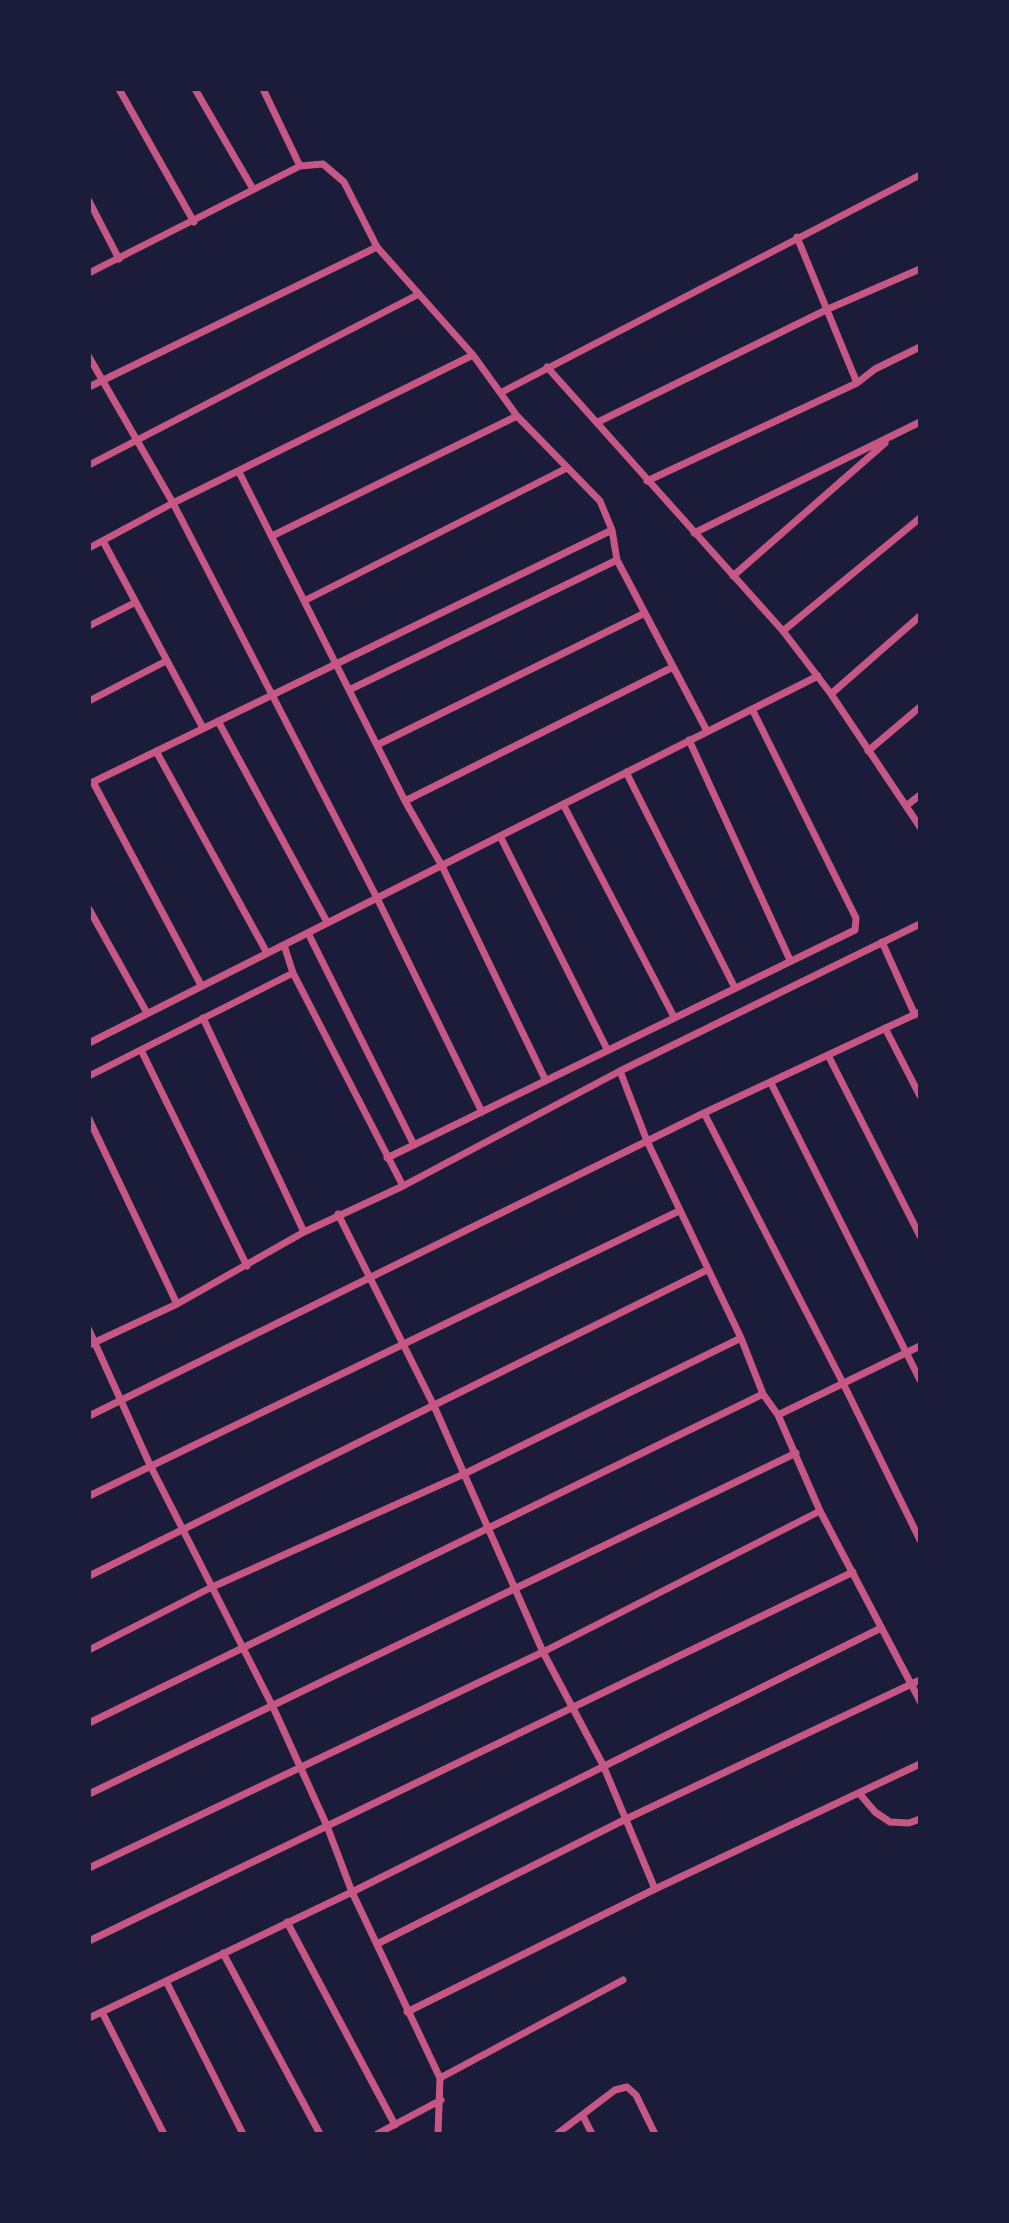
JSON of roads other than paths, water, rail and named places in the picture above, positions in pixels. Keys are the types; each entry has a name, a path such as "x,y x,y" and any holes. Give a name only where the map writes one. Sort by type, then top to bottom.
{"street":[{"path":"119,89 194,222"},
{"path":"195,89 253,189"},
{"path":"263,89 300,166"},
{"path":"89,273 300,166 323,164 335,172 344,182 377,247 473,355 517,416 600,501 612,530 617,560 707,731"},
{"path":"502,392 920,175"},
{"path":"89,201 119,260"},
{"path":"797,237 857,383"},
{"path":"89,387 377,247"},
{"path":"598,422 828,309 920,269"},
{"path":"89,465 419,293"},
{"path":"647,481 857,383 875,369 920,347"},
{"path":"89,548 173,503 473,355"},
{"path":"89,357 173,503 270,696 377,898 482,1112"},
{"path":"547,367 783,631 831,694 920,827"},
{"path":"272,536 517,416"},
{"path":"694,533 920,422"},
{"path":"733,576 894,434"},
{"path":"304,601 567,468"},
{"path":"239,472 405,801 442,866 545,1079"},
{"path":"783,631 920,518"},
{"path":"201,985 91,783 612,530"},
{"path":"103,541 203,728"},
{"path":"349,690 617,560"},
{"path":"89,626 134,603"},
{"path":"377,746 645,613"},
{"path":"831,694 920,615"},
{"path":"89,701 166,661"},
{"path":"405,801 673,667"},
{"path":"89,1043 818,676"},
{"path":"868,751 920,707"},
{"path":"387,1158 848,934 858,925 752,709"},
{"path":"218,720 327,922"},
{"path":"689,740 790,960"},
{"path":"156,751 267,953"},
{"path":"626,772 735,988"},
{"path":"906,806 920,795"},
{"path":"563,804 674,1017"},
{"path":"500,836 607,1049"},
{"path":"89,909 147,1013"},
{"path":"92,1344 177,1304 338,1214 403,1186 620,1071 920,924"},
{"path":"308,933 414,1145"},
{"path":"89,1416 704,1113 829,1057 917,1013 882,942"},
{"path":"284,945 293,973 403,1186"},
{"path":"89,1076 293,973"},
{"path":"203,1018 304,1232"},
{"path":"885,1028 920,1096"},
{"path":"141,1049 247,1266"},
{"path":"829,1057 920,1236"},
{"path":"620,1071 647,1141 741,1338 764,1394 778,1415 820,1511 920,1701"},
{"path":"771,1083 920,1380"},
{"path":"704,1113 843,1383 920,1541"},
{"path":"89,1119 177,1304"},
{"path":"89,1496 679,1211"},
{"path":"338,1214 400,1344 434,1406 543,1652 571,1710 603,1765 655,1889"},
{"path":"89,1576 707,1270"},
{"path":"89,1330 92,1344 150,1465 272,1707 327,1826 352,1892 440,2078 438,2134"},
{"path":"89,1650 210,1588 464,1474 741,1338"},
{"path":"778,1415 920,1346"},
{"path":"89,1723 764,1394"},
{"path":"89,1794 272,1707 515,1586 796,1453"},
{"path":"89,1868 543,1652 820,1511"},
{"path":"89,1941 852,1572"},
{"path":"89,2018 352,1892 881,1628"},
{"path":"377,1944 626,1819 920,1680"},
{"path":"407,2012 655,1889 920,1764"},
{"path":"859,1793 890,1822 909,1823 920,1819"},
{"path":"287,1922 395,2125"},
{"path":"223,1953 320,2134"},
{"path":"440,2078 623,1980"},
{"path":"166,1981 243,2134"},
{"path":"102,2012 164,2134"},
{"path":"557,2134 615,2090 627,2087 636,2095 654,2134"},
{"path":"377,2134 441,2101"},
{"path":"583,2116 592,2134"}]}
